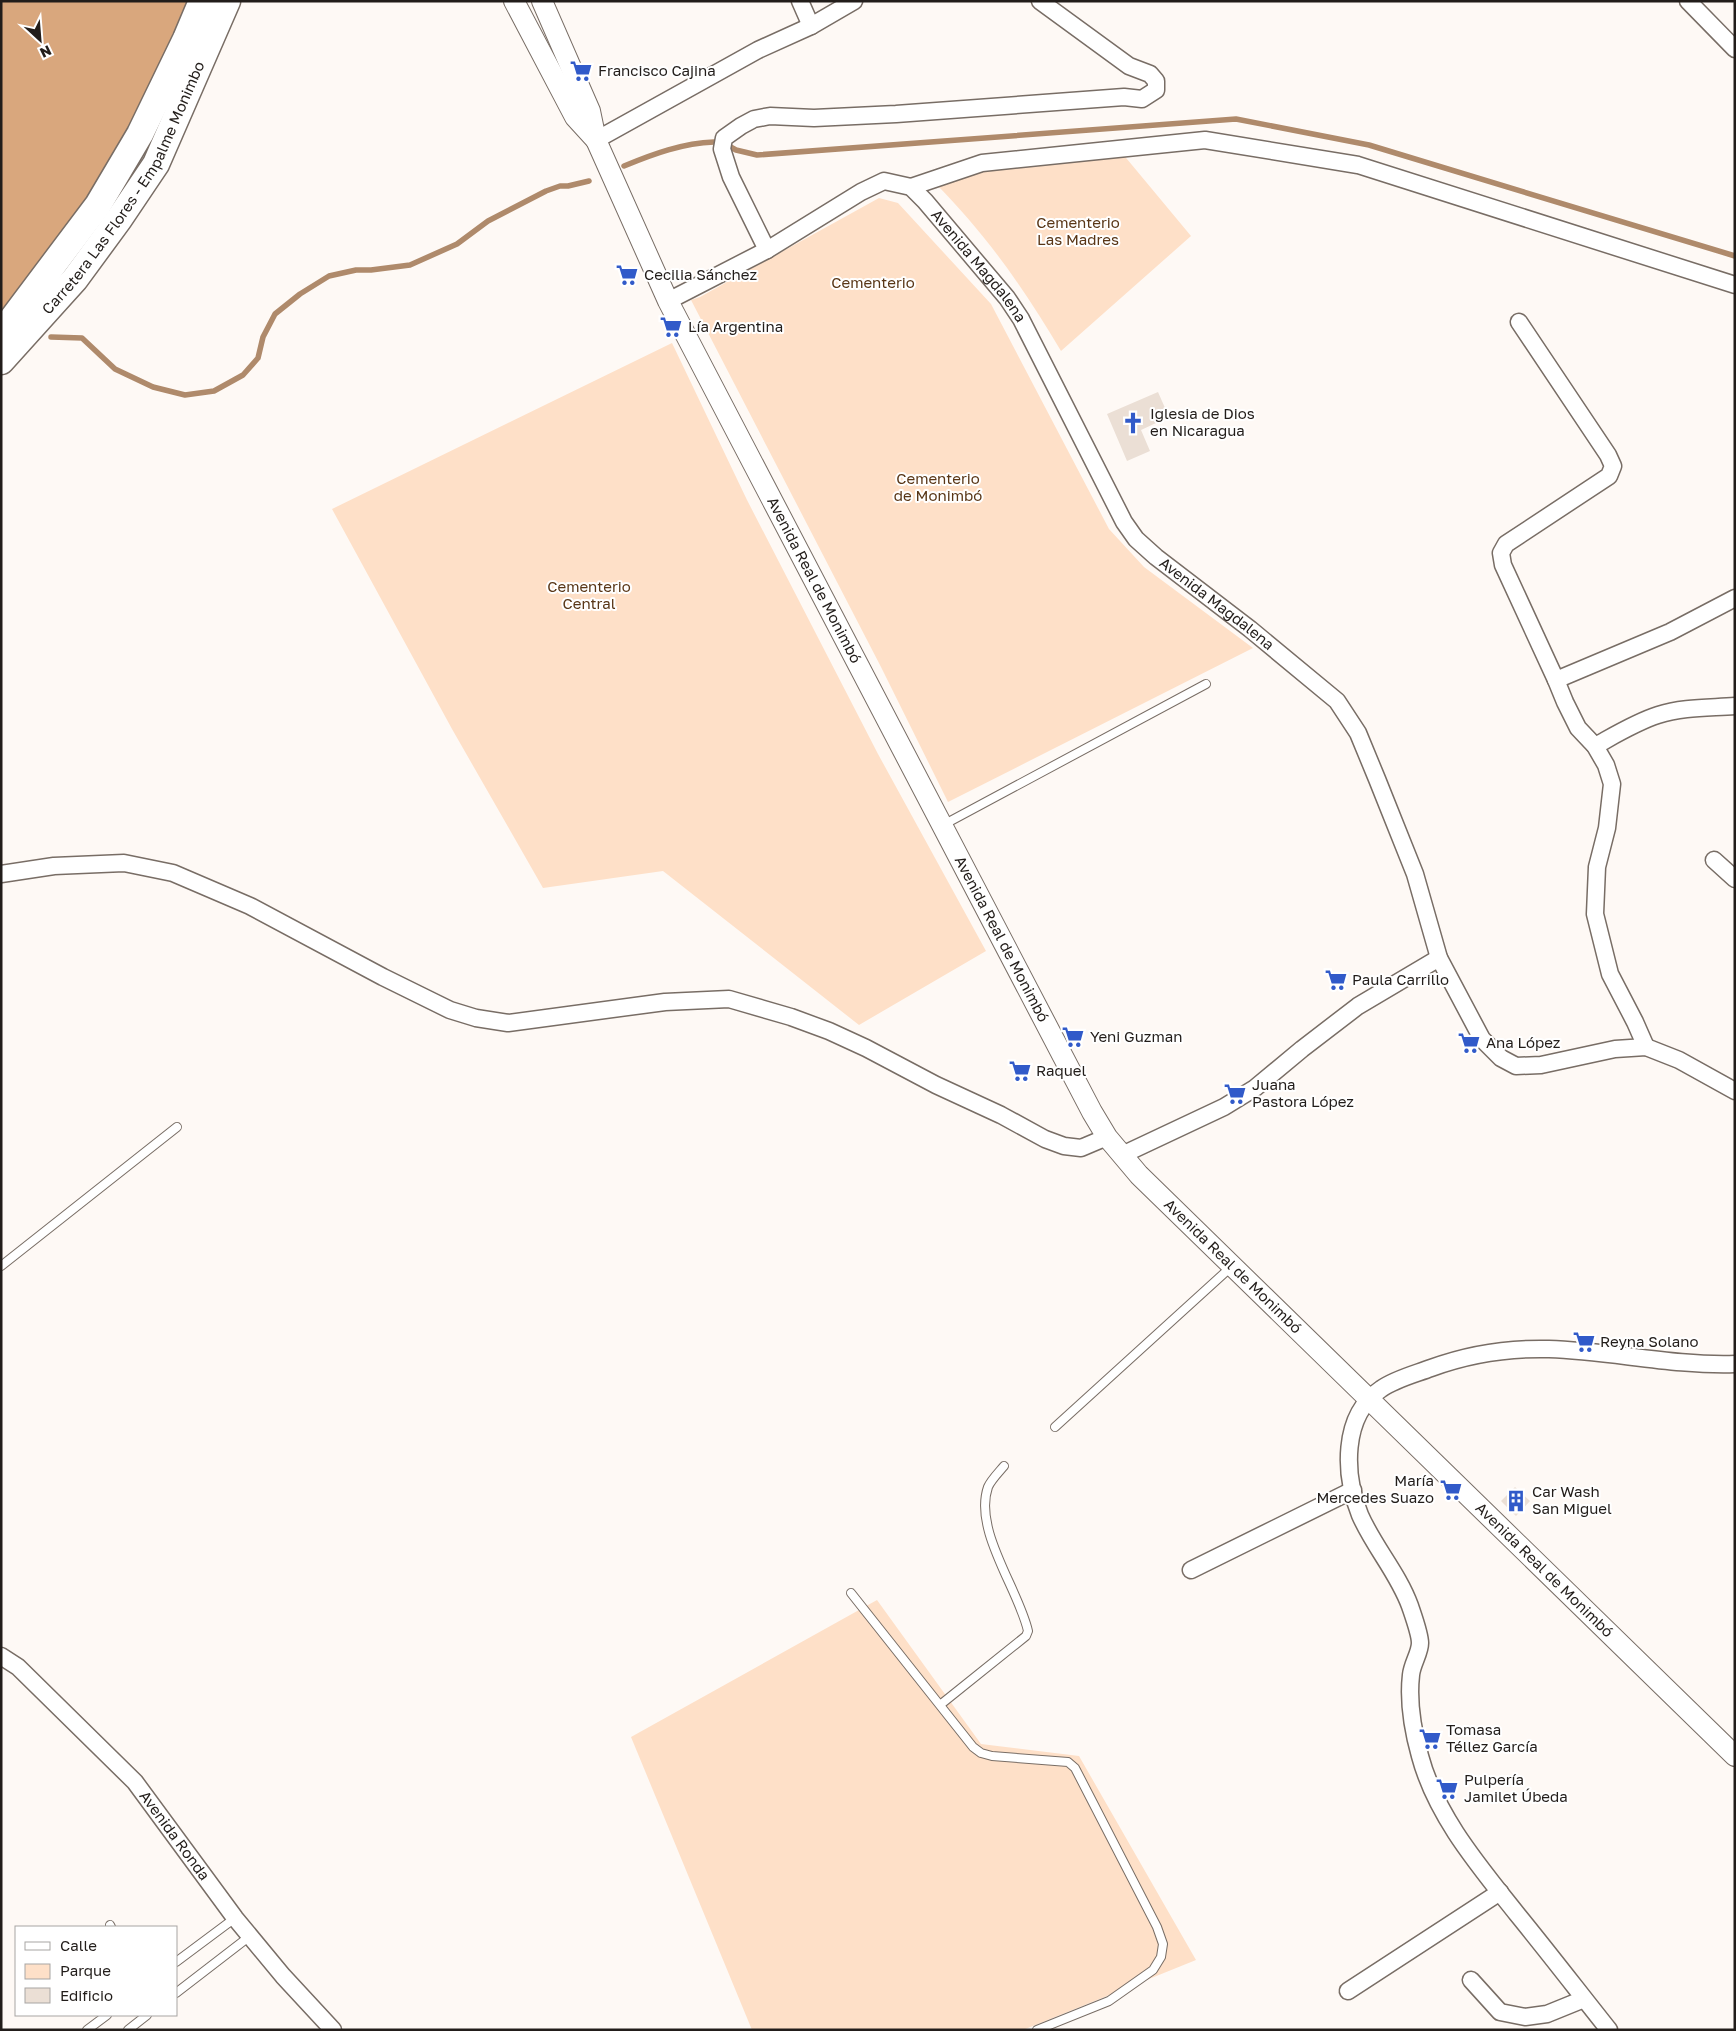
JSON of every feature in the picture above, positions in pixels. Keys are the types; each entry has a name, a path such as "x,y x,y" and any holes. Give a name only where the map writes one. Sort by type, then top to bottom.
{"highway":[{"name":"Carretera Las Flores - Empalme Monimbo","path":"1,334 98,205 140,134 202,1"},
{"name":"Carretera Las Flores - Empalme Monimbo","path":"1,361 24,338 75,279 156,164 227,1"}],"street":[{"name":"Avenida Real de Monimbó","path":"514,1 575,117 596,140"},
{"name":"Avenida Real de Monimbó","path":"542,1 590,111 596,140 668,301 1087,1104 1108,1137 1139,1175 1735,1756"},
{"path":"800,1 811,26"},
{"path":"596,140 758,50 811,26 854,1"},
{"path":"766,250 737,191 722,150 724,138 754,119 770,116 814,118 896,114 1124,97 1142,99 1156,90 1156,81 1150,74 1129,66 1040,1"},
{"path":"1688,1 1735,49"},
{"path":"668,301 766,250 861,192 884,181 911,187 982,163 1205,140 1358,165 1735,285"},
{"name":"Avenida Magdalena","path":"911,187 1007,298 1022,319 1124,522 1136,539 1156,557 1258,635 1337,701 1358,733 1415,874 1439,958 1482,1039 1501,1058 1516,1066 1541,1065 1615,1048 1646,1048 1679,1060 1735,1092"},
{"path":"1518,322 1614,466 1609,476 1506,544 1501,553 1503,565 1565,702 1578,728 1595,746 1606,765 1612,784 1607,828 1597,867 1595,914 1610,974 1646,1048"},
{"path":"1556,680 1670,632 1735,598"},
{"path":"1595,746 1631,726 1658,715 1690,708 1735,706"},
{"path":"1714,860 1735,879"},
{"path":"1,874 54,866 124,863 173,873 250,906 383,977 450,1010 476,1018 508,1023 665,1002 729,999 791,1016 829,1031 866,1048 936,1086 1001,1115 1058,1144 1081,1148 1108,1137"},
{"path":"1122,1155 1224,1106 1255,1088 1302,1048 1358,1006 1439,958"},
{"path":"1609,2030 1473,1858 1450,1822 1425,1775 1414,1730 1411,1704 1411,1674 1420,1643 1411,1608 1400,1584 1361,1516 1352,1490 1349,1469 1351,1439 1357,1417 1369,1398 1384,1387 1460,1357 1499,1350 1550,1349 1703,1365 1735,1364"},
{"path":"1191,1570 1352,1490"},
{"name":"Avenida Ronda","path":"1,1656 18,1667 135,1782 234,1918 332,2030"},
{"path":"1348,1991 1500,1892"},
{"path":"1471,1980 1500,2012 1525,2017 1547,2014 1584,1999"}],"lane":[{"path":"941,826 1206,684"},
{"path":"1,1266 177,1126"},
{"path":"1056,1427 1233,1266"},
{"path":"940,1705 1026,1636 1028,1631 998,1558 987,1524 985,1498 988,1486 1004,1466"},
{"path":"851,1594 973,1747 981,1754 1068,1762 1075,1768 1157,1927 1163,1944 1161,1957 1153,1970 1109,2001 1037,2030"},
{"path":"178,1960 234,1918"},
{"path":"178,1991 250,1936"},
{"path":"128,2030 146,2016"},
{"path":"87,2030 96,2018"}],"green space":[{"name":"Cementerio Las Madres","path":"1117,147 1191,236 1061,351 1004,263 954,202 935,183 953,171"},
{"path":"879,198 898,203 991,304 1109,529 1144,567 1253,648 948,802 881,667 691,300 700,297"},
{"name":"Cementerio Central","path":"672,343 747,500 878,754 986,951 859,1025 663,871 543,888 452,729 332,509"},
{"path":"877,1600 981,1744 1079,1756 1196,1960 1023,2030 752,2030 631,1737"}],"shaded area":[{"path":"1,1 202,1 155,104 1,334"}],"building":[{"name":"Iglesia de Dios en Nicaragua","path":"1158,392 1169,417 1141,430 1150,451 1127,461 1107,414"},
{"name":"Car Wash San Miguel","path":"1515,1487 1530,1501 1516,1516 1501,1501"}],"waterway":[{"path":"727,145 736,150 757,155 1236,119 1369,145 1735,256"},
{"path":"624,166 668,150 691,144 714,142"},
{"path":"51,337 82,338 115,369 153,387 185,395 214,391 243,375 258,358 263,337 275,314 300,294 329,276 356,270 410,265 457,244 488,221 546,191 560,186 589,181"}],"place":[{"name":"Francisco Cajina","path":"581,71"},
{"name":"Cecilia Sánchez","path":"627,275"},
{"name":"Lía Argentina","path":"671,327"},
{"name":"Iglesia de Dios en Nicaragua","path":"1133,423"},
{"name":"Paula Carrillo","path":"1336,980"},
{"name":"Yeni Guzman","path":"1073,1037"},
{"name":"Ana López","path":"1469,1043"},
{"name":"Raquel","path":"1020,1071"},
{"name":"Juana Pastora López","path":"1235,1094"},
{"name":"Reyna Solano","path":"1584,1342"},
{"name":"María Mercedes Suazo","path":"1451,1490"},
{"name":"Car Wash San Miguel","path":"1516,1501"},
{"name":"Tomasa Téllez García","path":"1430,1739"},
{"name":"Pulpería Jamilet Úbeda","path":"1447,1789"}],"park label":[{"name":"Cementerio","path":"873,283"},
{"name":"Cementerio de Monimbó","path":"938,488"}]}
